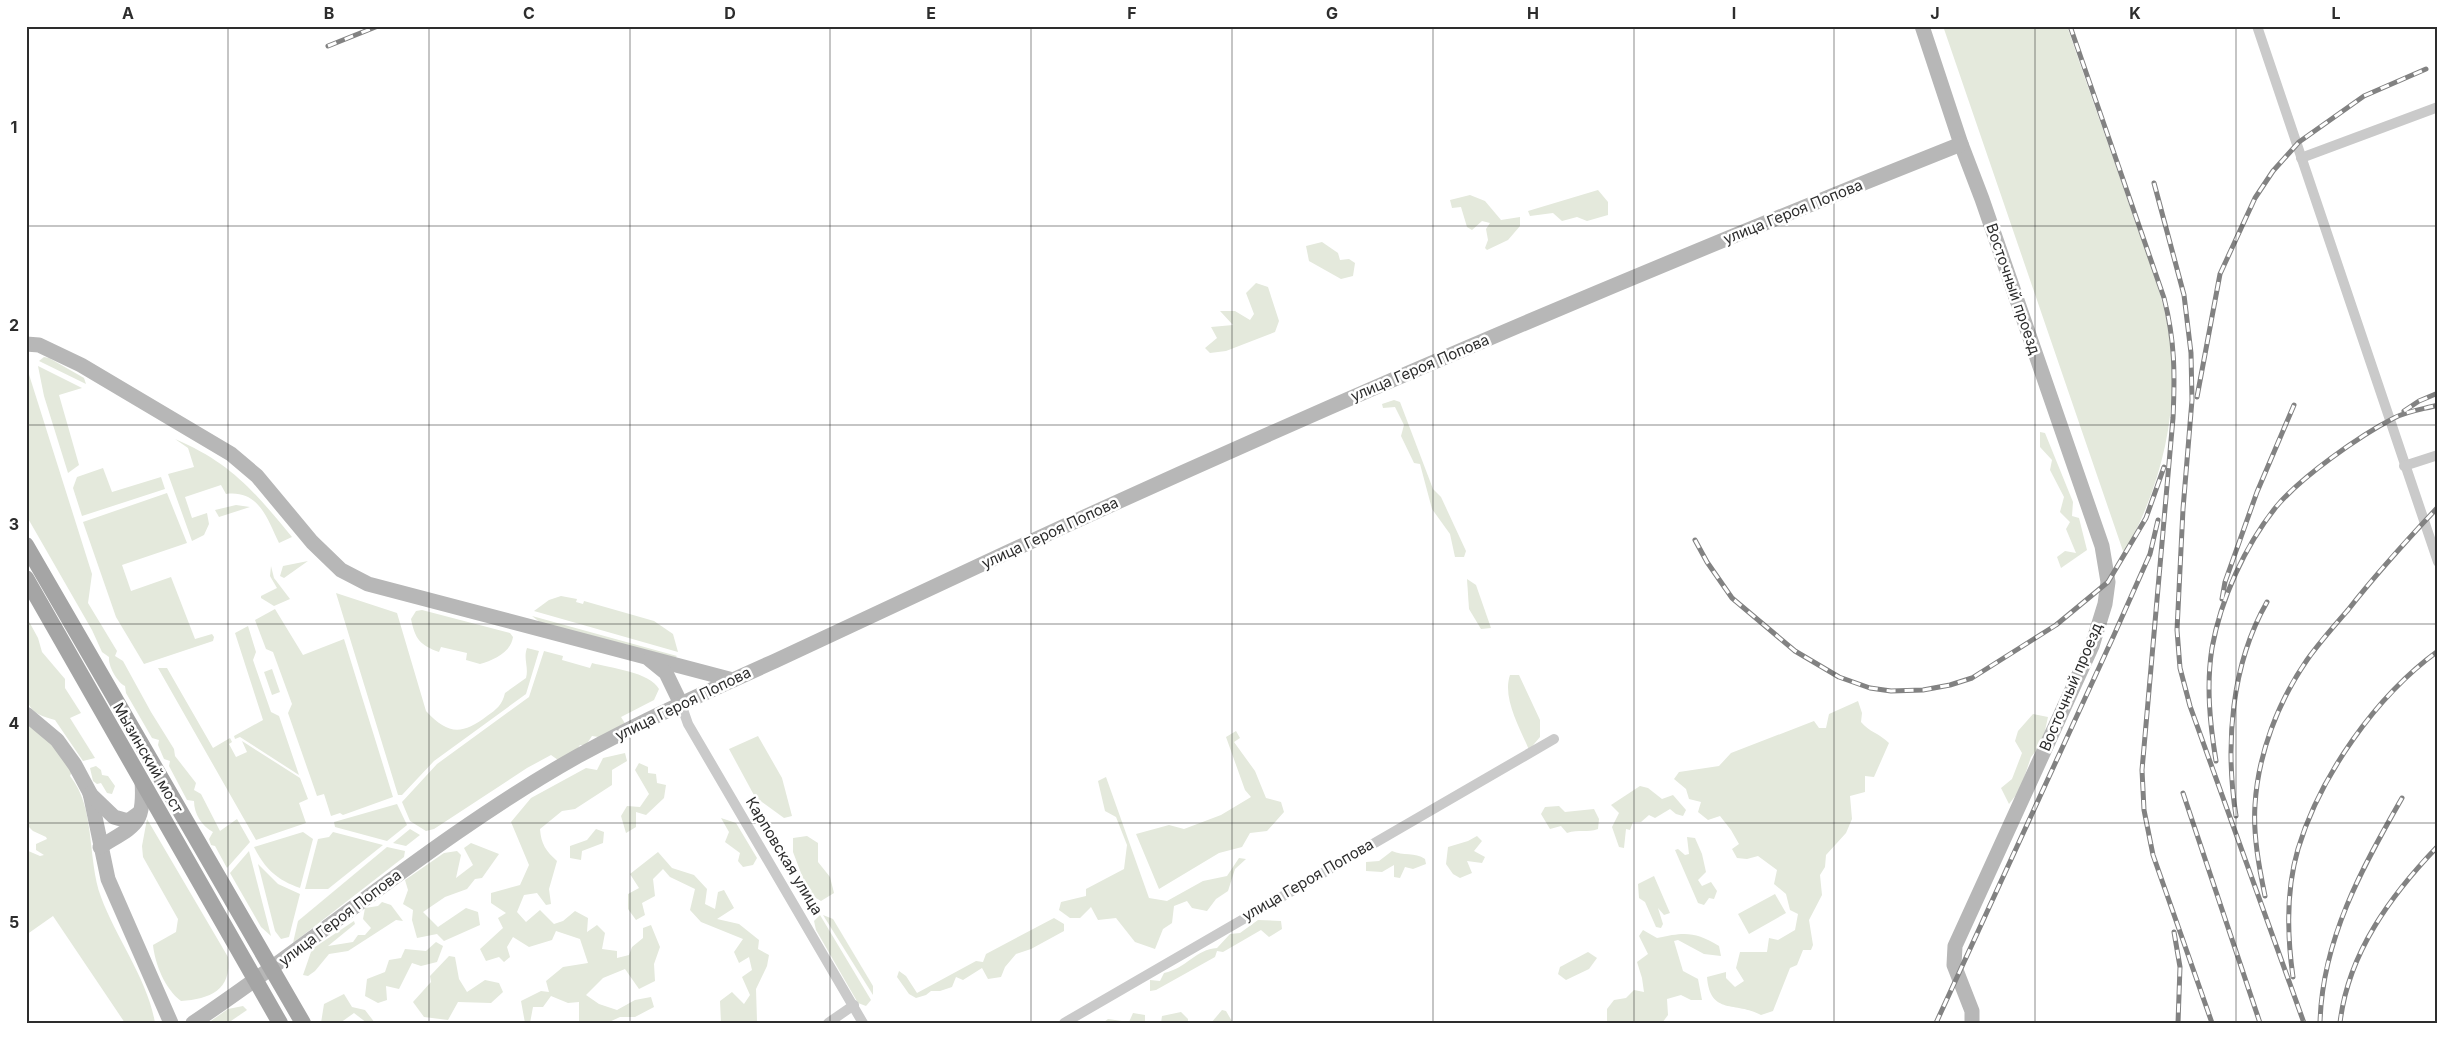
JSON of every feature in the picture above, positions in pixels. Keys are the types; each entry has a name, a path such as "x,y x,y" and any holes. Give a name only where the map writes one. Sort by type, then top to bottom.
{"main road":[{"name":"Мызинский мост","path":"26,545 303,1023"},
{"name":"Мызинский мост","path":"26,578 280,1023"}],"street":[{"name":"Восточный проезд","path":"1922,26 1960,144 1982,199 2102,546 2108,582 2105,604 2092,646 1955,946 1954,965 1972,1011 1972,1023"},
{"path":"2257,26 2438,562"},
{"path":"2300,158 2438,107"},
{"name":"улица Героя Попова","path":"194,1023 272,969 429,852 493,809 577,757 681,704 1074,522 1396,377 1960,144"},
{"path":"26,344 39,345 74,362 231,454 257,476 312,542 341,570 368,584 733,680"},
{"path":"2404,466 2438,455"},
{"path":"649,659 666,673 681,704"},
{"name":"Карповская улица","path":"681,704 688,724 863,1023"},
{"path":"26,714 57,740 75,765 90,794 108,879 171,1023"},
{"name":"улица Героя Попова","path":"1064,1023 1554,739"},
{"path":"100,847 136,824 144,802 142,781"},
{"path":"90,794 114,817 128,821 140,812"},
{"path":"828,1023 854,1005"}],"shaded area":[{"path":"1943,26 2067,26 2147,255 2164,309 2170,340 2171,403 2168,433 2152,493 2126,550 2123,551"},
{"path":"1598,190 1608,202 1608,215 1587,221 1577,217 1562,221 1553,213 1530,216 1528,211"},
{"path":"1470,195 1485,201 1501,220 1520,217 1520,226 1508,240 1487,250 1485,248 1488,240 1486,229 1490,223 1482,221 1472,230 1467,227 1461,207 1452,208 1450,200"},
{"path":"1322,242 1338,253 1340,260 1349,259 1355,263 1353,276 1341,279 1309,261 1306,246"},
{"path":"1256,283 1268,287 1279,321 1275,332 1226,351 1210,353 1205,348 1217,338 1211,327 1233,325 1220,311 1235,311 1250,320 1254,314 1246,293"},
{"path":"44,357 84,378 86,384 39,361"},
{"path":"26,365 92,574 88,603 117,651 115,656 123,661 174,749 175,756 196,783 194,790 201,794 220,831 237,819 250,842 227,868 215,846 211,845 209,839 213,832 199,819 194,801 187,800 169,766 170,761 164,759 158,745 159,740 152,738 126,693 125,686 114,673 109,657 102,652 92,630 26,515"},
{"path":"38,366 82,388 59,395 79,465 68,473 44,396"},
{"path":"1394,400 1400,402 1433,489 1441,497 1466,551 1464,557 1455,557 1450,534 1432,509 1420,464 1414,463 1401,436 1404,425 1395,407 1383,408 1382,404"},
{"path":"2040,432 2045,433 2073,502 2072,516 2079,518 2087,550 2061,568 2057,557 2065,551 2076,553 2066,529 2070,522 2060,512 2064,497 2050,470 2052,460 2040,447"},
{"path":"175,439 195,448 227,468 253,492 292,537 279,543 266,515 254,501 247,496 226,494 221,485 185,497 192,518 207,513 209,524 204,535 192,541 168,474 194,467 188,448"},
{"path":"103,468 112,492 161,477 165,489 82,516 73,488 77,477"},
{"path":"167,493 187,543 122,565 131,591 171,577 195,639 212,634 214,637 213,641 144,664 116,617 83,522"},
{"path":"236,505 250,507 219,517 215,510"},
{"path":"308,561 284,578 280,576 283,566"},
{"path":"271,566 274,578 290,599 274,606 261,598 261,596 277,588 270,576"},
{"path":"1467,579 1476,585 1491,628 1481,629 1469,609"},
{"path":"336,593 397,613 426,711 441,725 455,730 470,727 496,709 501,704 505,693 526,678 527,648 539,651 526,694 434,761 402,795 398,795"},
{"path":"561,596 577,599 576,602 583,604 584,601 654,621 673,634 678,652 534,611 549,600"},
{"path":"275,609 303,655 344,639 393,797 343,815 340,813 331,816 324,794 317,796 288,713 292,704 273,652 266,649 255,620"},
{"path":"422,610 510,633 513,637 512,642 501,655 480,664 466,660 467,653 441,647 439,652 423,644 414,632 411,619 416,611"},
{"path":"26,616 38,638 42,652 65,679 65,688 81,713 70,718 95,758 83,761 55,720 37,714 30,707 26,696 26,689 29,686 26,683"},
{"path":"532,616 677,656 674,659 541,623"},
{"path":"248,626 256,652 253,660 271,712 279,716 299,775 240,737 235,739 234,736 263,720 235,633"},
{"path":"544,651 563,656 562,660 590,668 592,663 639,675 647,678 659,689 654,700 621,717 626,725 606,738 592,736 586,745 580,745 573,755 558,760 551,755 527,768 434,829 426,831 410,821 402,802 437,764 529,697"},
{"path":"158,668 167,668 213,748 230,738 232,742 229,744 236,757 247,752 242,741 300,778 308,799 299,803 306,823 256,840"},
{"path":"272,669 280,692 272,695 264,672"},
{"path":"1510,675 1519,675 1540,720 1540,737 1529,750 1510,703 1508,684"},
{"path":"1858,701 1862,713 1861,722 1889,743 1874,777 1865,776 1865,792 1850,796 1852,819 1846,833 1826,855 1825,867 1820,875 1822,895 1809,920 1813,945 1811,950 1803,950 1797,965 1790,968 1773,1011 1761,1015 1719,1002 1713,997 1709,989 1707,977 1726,972 1726,978 1735,987 1744,981 1736,968 1740,952 1767,952 1769,938 1778,940 1795,930 1798,914 1790,910 1786,894 1774,884 1777,870 1758,856 1747,859 1737,858 1732,849 1739,844 1720,816 1708,820 1698,812 1701,802 1689,799 1686,789 1674,779 1679,772 1719,766 1731,753 1814,721 1819,728 1826,728 1829,714"},
{"path":"2033,714 2048,717 2042,744 2031,757 2020,790 2009,804 2001,788 2012,779 2022,753 2015,741 2018,731"},
{"path":"26,722 41,733 73,769 70,776 84,803 88,818 94,867 101,897 146,991 155,1023 125,1023 53,916 26,935 26,850 40,856 44,855 36,850 36,844 47,839 33,831 26,824"},
{"path":"1236,731 1240,738 1234,742 1255,771 1266,798 1281,802 1284,812 1267,831 1250,833 1242,847 1219,853 1159,889 1136,834 1169,825 1184,829 1221,815 1251,797 1245,790 1226,737"},
{"path":"758,736 782,778 792,816 784,818 755,797 729,749"},
{"path":"625,753 627,761 612,770 612,785 575,809 562,811 540,829 545,847 557,861 549,889 551,904 546,905 537,893 524,895 517,912 526,922 540,910 554,924 563,921 575,911 588,918 587,932 597,925 605,933 602,949 617,951 617,958 629,955 632,947 643,938 643,928 651,925 660,947 654,964 655,981 639,989 625,969 603,978 586,995 599,1004 617,1010 635,1000 651,997 654,1007 635,1017 620,1017 607,1023 581,1023 579,1022 579,1002 568,1003 551,996 543,1007 533,1007 530,1023 525,1023 521,1001 541,991 549,992 546,981 563,967 588,963 580,939 556,931 552,940 529,947 513,937 507,947 510,957 504,962 499,957 486,961 480,949 503,928 498,918 506,913 491,903 491,893 520,885 529,865 511,822 531,798 586,768 597,770 603,758"},
{"path":"639,763 648,767 648,773 656,774 657,783 666,785 664,798 646,815 636,812 636,827 626,833 621,816 627,806 640,807 649,794 635,770"},
{"path":"96,766 101,770 102,775 108,776 115,786 112,794 107,793 101,783 97,784 93,781 90,768"},
{"path":"1106,777 1149,898 1167,901 1203,881 1227,876 1239,858 1246,859 1235,869 1228,891 1216,899 1207,911 1192,908 1187,901 1174,906 1172,923 1163,929 1155,949 1135,942 1116,918 1098,920 1091,907 1080,918 1070,918 1059,910 1061,902 1086,896 1086,889 1124,869 1127,845 1116,817 1105,811 1098,781"},
{"path":"1640,786 1648,788 1662,799 1673,795 1686,810 1683,816 1676,814 1670,809 1655,818 1649,815 1641,822 1633,822 1630,830 1626,829 1624,848 1619,847 1612,827 1619,813 1611,805"},
{"path":"397,804 407,825 387,841 335,827 334,822"},
{"path":"1559,806 1565,812 1594,809 1599,819 1598,829 1567,833 1561,826 1550,829 1541,814 1545,807"},
{"path":"721,818 736,823 757,858 753,865 743,867 738,861 740,853 725,842 729,832"},
{"path":"147,819 228,957 228,968 223,985 217,991 201,998 181,1001 175,996 162,976 156,960 153,945 176,932 178,919 143,857 142,846"},
{"path":"410,829 420,835 406,846 393,843"},
{"path":"596,829 604,832 603,843 582,851 581,860 570,858 570,846 587,840"},
{"path":"303,832 313,839 300,888 272,873 254,847"},
{"path":"333,832 383,845 328,889 305,889 318,839 329,837"},
{"path":"807,836 818,843 818,862 830,877 834,893 821,901 809,894 793,852 793,838"},
{"path":"1477,836 1482,841 1474,851 1485,857 1482,863 1467,861 1472,873 1460,878 1453,874 1446,864 1448,847"},
{"path":"1687,837 1695,838 1702,854 1706,872 1698,880 1702,886 1711,882 1717,891 1714,899 1709,898 1704,905 1698,903 1675,850 1678,849 1685,855 1689,854"},
{"path":"471,843 499,854 482,878 475,879 467,889 445,897 423,912 438,927 466,908 478,912 480,925 444,941 437,934 417,938 412,920 413,910 403,904 408,890 405,880 444,853 457,851 461,855 456,878 473,865 464,848"},
{"path":"387,847 405,851 404,857 293,943 298,921"},
{"path":"249,851 271,936 261,927 230,873"},
{"path":"1392,851 1421,857 1425,859 1426,864 1413,869 1405,867 1400,878 1394,877 1394,865 1382,872 1366,871 1366,862 1379,861"},
{"path":"658,852 672,868 694,875 707,889 705,904 715,909 718,892 724,890 734,908 717,919 739,924 759,940 758,949 769,955 767,966 756,989 757,1021 769,1023 721,1023 720,1001 732,992 744,1004 750,995 742,977 752,970 749,957 739,963 734,952 743,939 701,922 690,910 695,889 670,877 663,869 653,879 655,896 642,903 645,915 636,920 628,909 628,894 639,888 630,874"},
{"path":"258,864 278,884 300,894 289,937 281,939 275,931"},
{"path":"1654,876 1670,913 1664,915 1658,908 1663,924 1661,928 1656,927 1645,902 1639,898 1638,884"},
{"path":"1775,894 1786,913 1749,934 1738,914"},
{"path":"382,902 391,905 403,921 396,920 348,951 329,954 315,971 308,976 303,975 312,949 354,921 355,924 328,946 353,942 358,935 365,935 371,928 363,919 365,908 378,906"},
{"path":"820,915 871,1000 866,1006 858,1003 816,930 814,921"},
{"path":"823,915 833,919 873,986 873,995"},
{"path":"1054,918 1064,924 1064,931 1031,949 1016,954 1005,967 1001,977 988,979 982,968 963,980 956,977 952,987 940,991 931,991 926,995 916,998 909,994 897,977 899,971 906,976 917,993 976,961 983,962 986,954"},
{"path":"1258,920 1281,921 1282,929 1269,937 1261,930 1223,952 1217,951 1215,957 1156,990 1150,991 1150,980 1160,981 1164,973 1172,971 1203,952 1217,948 1230,934 1240,933"},
{"path":"1643,930 1657,938 1682,934 1696,935 1719,946 1721,956 1704,954 1678,940 1674,941 1683,971 1698,979 1702,1000 1691,1000 1681,995 1667,999 1668,1015 1662,1023 1607,1022 1607,1009 1614,1000 1626,998 1634,990 1644,992 1637,962 1648,954 1639,936"},
{"path":"436,942 443,946 437,962 421,966 412,963 399,989 386,986 387,1000 378,1003 365,996 367,979 385,972 389,960 401,958 405,949 426,951"},
{"path":"1588,952 1597,958 1589,969 1566,980 1558,974 1560,967"},
{"path":"449,956 455,957 459,979 467,992 485,980 499,983 503,992 491,1003 458,1002 448,1020 424,1017 413,1002 431,982 430,976"},
{"path":"344,994 352,1007 365,1010 375,1023 367,1023 354,1013 340,1023 321,1023 324,1004"},
{"path":"243,1006 247,1010 228,1023 208,1023 228,1009"},
{"path":"1222,1010 1226,1011 1233,1023 1211,1023"},
{"path":"1181,1012 1188,1019 1188,1023 1161,1023 1162,1016"},
{"path":"1133,1013 1145,1015 1145,1023 1103,1023 1108,1019 1129,1022"}],"railway":[{"path":"328,46 378,26"},
{"path":"2070,26 2168,314 2174,372 2173,418 2142,770 2144,810 2153,855 2212,1023"},
{"path":"2197,397 2220,274 2255,198 2273,171 2299,142 2364,96 2426,69"},
{"path":"2154,183 2184,295 2191,353 2192,400 2183,509 2177,630 2180,668 2190,706 2304,1023"},
{"path":"2404,411 2419,401 2438,393"},
{"path":"2222,599 2225,582 2257,492 2294,405"},
{"path":"2216,761 2210,705 2209,676 2212,648 2221,610 2236,573 2254,538 2287,495 2331,458 2364,435 2394,418 2438,405"},
{"path":"1695,540 1707,562 1732,598 1795,651 1839,677 1870,688 1891,691 1923,690 1950,685 1972,678 2056,625 2108,582 2146,518 2164,467"},
{"path":"2265,896 2256,839 2255,805 2257,786 2260,767 2271,729 2287,693 2316,647 2381,570 2438,507"},
{"path":"1936,1023 2150,554 2158,520"},
{"path":"2236,816 2231,761 2234,706 2245,652 2267,602"},
{"path":"2293,977 2289,929 2291,880 2298,849 2320,794 2336,766 2372,714 2415,669 2438,651"},
{"path":"2183,793 2260,1023"},
{"path":"2320,1023 2322,992 2336,934 2359,878 2402,798"},
{"path":"2340,1023 2352,973 2374,927 2404,884 2438,846"},
{"path":"2174,932 2180,967 2178,1023"}]}
